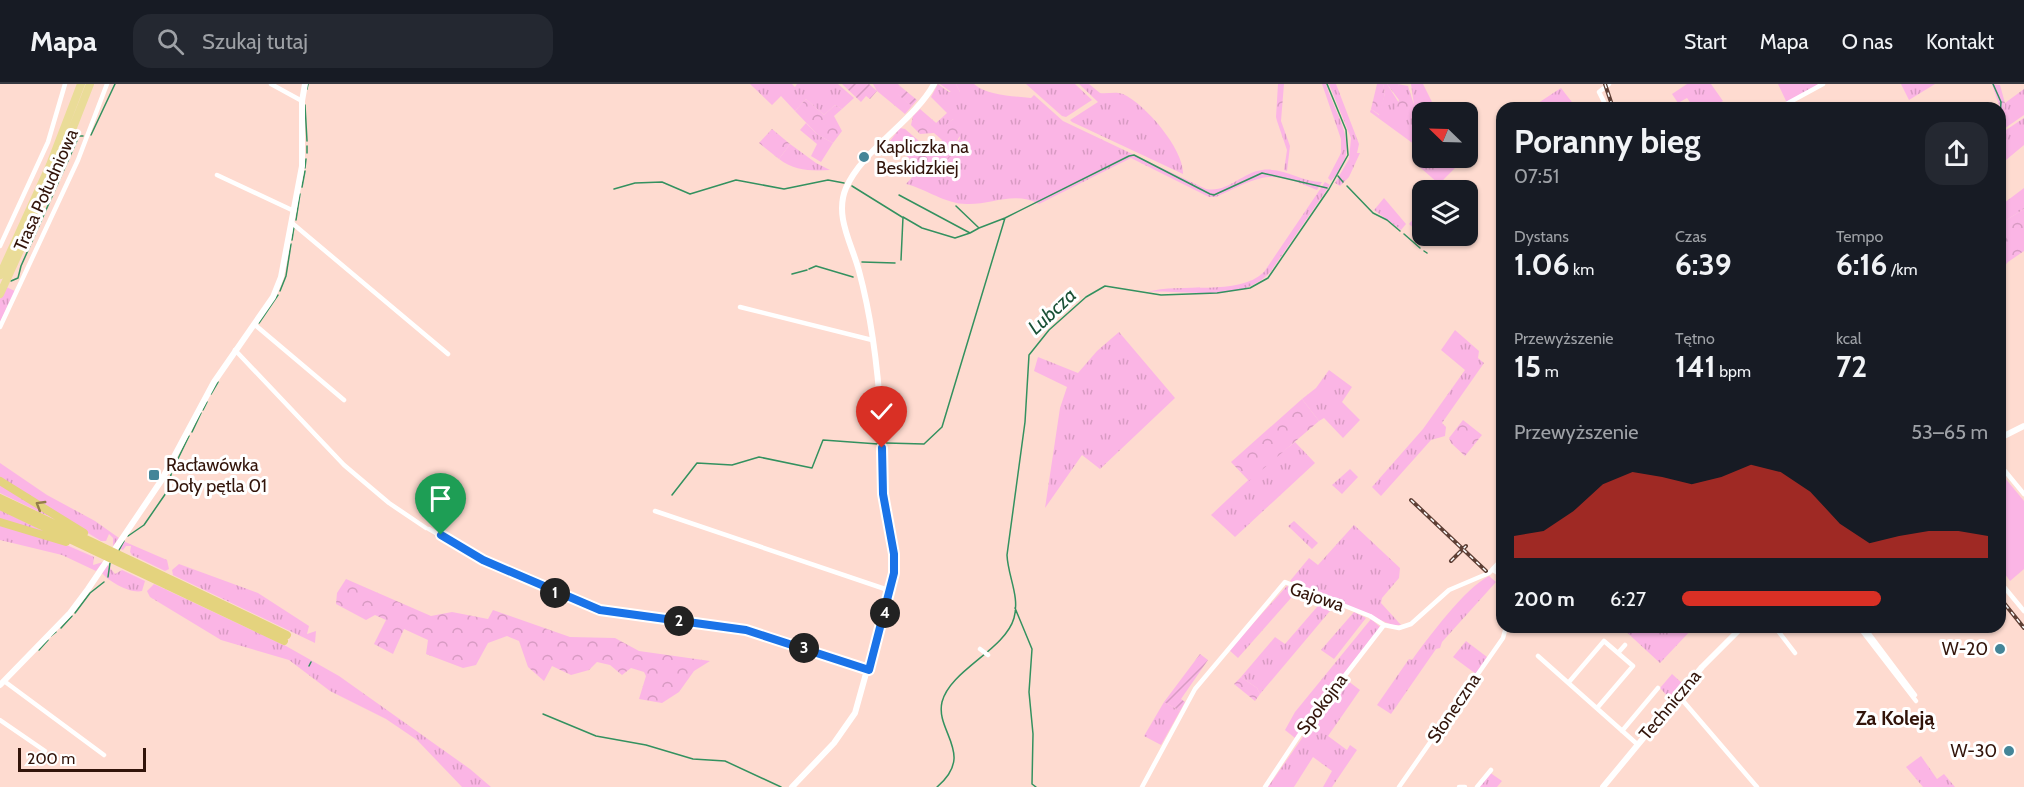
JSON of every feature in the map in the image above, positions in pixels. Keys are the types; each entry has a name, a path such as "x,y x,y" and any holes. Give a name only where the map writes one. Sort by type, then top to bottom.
{"highway":[{"name":"Trasa Południowa","path":"0,275 50,165 81,84"},
{"name":"Trasa Południowa","path":"0,294 54,176 90,84"},
{"path":"0,481 105,552"},
{"path":"0,498 105,552 286,638"},
{"path":"0,506 88,548"},
{"path":"0,522 105,552"}],"street":[{"path":"0,246 48,142 65,84"},
{"path":"0,327 78,160 107,84"},
{"path":"271,84 302,101"},
{"path":"104,755 2,683 70,613 88,589 161,481 214,382 280,284 304,155 302,101 305,84"},
{"path":"792,787 834,743 850,721 869,670 891,591 894,554 883,494 880,408 872,340 861,277 842,211 844,195 855,173 921,102 934,84"},
{"path":"1790,102 1823,84"},
{"path":"1603,102 1599,95 1607,85"},
{"path":"217,175 294,211"},
{"path":"292,223 447,354"},
{"path":"740,307 852,337 872,340"},
{"path":"254,324 344,400"},
{"path":"235,350 344,465 389,503 483,560 600,610 746,630 869,670"},
{"path":"2006,435 2024,426"},
{"path":"2006,472 2024,494"},
{"path":"2017,486 2024,482"},
{"path":"655,511 891,591"},
{"path":"1384,625 1399,628 1411,624 1445,592 1476,580 1496,566"},
{"name":"Gajowa","path":"1142,787 1195,689 1285,582 1370,616 1384,625"},
{"path":"2006,589 2024,611"},
{"name":"Spokojna","path":"1265,787 1309,721 1384,625"},
{"name":"Słoneczna","path":"1399,787 1504,633"},
{"name":"Techniczna","path":"1603,787 1678,695 1736,633"},
{"path":"1780,633 1795,653"},
{"path":"1867,635 1916,697 1916,700 1892,667"},
{"path":"1569,682 1604,641 1618,653 1633,666 1598,707"},
{"path":"1618,653 1625,645"},
{"path":"980,650 988,655"},
{"path":"1539,656 1637,744"},
{"path":"1622,731 1658,688"},
{"path":"1678,695 1756,787"},
{"path":"0,720 45,751"},
{"path":"1477,787 1491,770"}],"green space":[{"path":"750,84 792,84 795,87 797,84 838,84 854,98 842,109 835,105 824,115 806,99 795,111 781,96 772,105"},
{"path":"842,84 869,84 877,91 870,99 866,96 861,102"},
{"path":"873,84 898,84 900,86 897,93 912,106 905,114 877,91"},
{"path":"938,84 949,92 960,92 956,84 974,84 986,91 1001,95 1031,98 1034,95 1063,121 1206,189 1228,186 1247,175 1262,170 1277,171 1322,182 1317,190 1287,179 1265,177 1216,197 1209,197 1131,158 1039,204 1030,200 1013,198 978,203 952,202 906,184 915,174 927,175 940,168 951,156 964,155 955,146 960,138 953,119 942,129 935,124 947,113 931,97"},
{"path":"940,84 956,84 960,92 959,98"},
{"path":"1026,84 1075,84 1092,100 1066,117"},
{"path":"1079,84 1089,84 1100,93 1123,94 1142,107 1170,140 1182,164 1183,174 1072,122 1070,120 1098,102"},
{"path":"1278,84 1284,84 1281,121 1277,121 1276,117"},
{"path":"1322,84 1326,84 1341,121 1347,145 1341,169 1331,181 1328,178 1341,153 1341,139"},
{"path":"1329,84 1336,84 1359,144 1357,153 1360,153 1349,177 1340,186 1335,183 1349,159 1351,138"},
{"path":"1377,84 1383,84 1385,93 1380,115 1371,109"},
{"path":"1383,84 1387,84 1406,114 1398,84 1408,86 1413,102 1412,143 1370,112 1371,109 1379,115 1385,93"},
{"path":"1387,84 1398,84 1401,92 1407,93 1409,109 1406,114 1395,110 1399,100"},
{"path":"1411,84 1423,84 1432,102 1414,102"},
{"path":"1687,84 1711,84 1723,101 1690,102 1687,98 1677,102 1672,94"},
{"path":"1778,84 1818,85 1789,102 1787,102"},
{"path":"1901,84 1935,84 1909,100"},
{"path":"1992,84 2000,85 2005,102 1998,102"},
{"path":"900,86 917,100 912,106 896,93"},
{"path":"1561,88 1572,102 1540,102"},
{"path":"2024,89 2024,115 2006,128 2006,102"},
{"path":"806,99 824,115 835,105 842,109 834,116 842,131 833,143 818,135 795,111"},
{"path":"920,109 942,128 953,119 965,126 955,145 967,150 965,155 951,156 940,168 927,175 915,174 920,168 890,141 900,128 905,129 933,153 942,140 934,133 920,134 911,125 913,116"},
{"path":"2024,118 2024,145 2006,160 2006,130"},
{"path":"1277,121 1281,121 1290,146 1287,171 1284,170 1287,150"},
{"path":"806,123 818,135 833,143 821,162 811,156 817,144 800,130"},
{"path":"772,129 790,144 779,159 759,143"},
{"path":"790,144 830,170 803,169 785,163 779,159"},
{"path":"1421,168 1455,168 1443,180 1434,180"},
{"path":"1325,182 1330,185 1271,271 1259,282 1229,292 1147,292 1176,288 1225,287 1253,280 1264,272"},
{"path":"2024,188 2024,209 2006,220 2006,202"},
{"path":"1384,198 1406,224 1401,230 1374,210"},
{"path":"2024,209 2024,251 2006,264 2006,220"},
{"path":"6,287 15,291 0,322 0,299"},
{"path":"1455,330 1479,351 1478,358 1484,363 1442,423 1446,427 1445,436 1431,440 1381,496 1372,487 1423,429 1465,370 1441,350"},
{"path":"1119,332 1175,398 1100,469 1082,455 1045,508 1060,408 1067,387 1034,371 1038,357 1078,373 1097,351"},
{"path":"1329,370 1352,387 1342,402 1360,420 1343,438 1324,418 1319,421 1302,399 1316,388"},
{"path":"1302,399 1319,421 1249,481 1231,462"},
{"path":"1463,420 1482,435 1465,456 1451,443 1449,438"},
{"path":"1295,442 1315,463 1235,537 1211,515 1259,470"},
{"path":"0,463 47,495 95,521 119,538 113,546 113,538 109,534 106,541 101,541 0,479"},
{"path":"1350,469 1358,477 1342,494 1332,485"},
{"path":"2006,479 2024,501 2024,569 2010,581 2006,575"},
{"path":"0,483 66,525 0,493"},
{"path":"0,510 50,534 0,519"},
{"path":"1294,521 1318,543 1312,549 1288,526"},
{"path":"0,524 55,540 94,557 93,565 103,562 96,571 62,555 0,540"},
{"path":"1354,525 1400,568 1399,578 1382,598 1381,603 1401,625 1392,625 1290,581 1309,558 1318,565"},
{"path":"123,541 167,560 169,569 165,571 132,555 131,546 126,546 123,550 118,548"},
{"path":"107,564 115,574 122,570 145,581 142,591 126,589 110,580 102,573"},
{"path":"179,564 258,593 309,626 307,634 316,631 315,643 173,575 172,570"},
{"path":"1489,576 1496,582 1442,642 1440,648 1436,649 1391,714 1377,705 1409,659 1412,660 1448,614 1469,591"},
{"path":"346,579 431,616 452,612 488,619 493,610 570,637 615,638 639,651 710,661 694,671 679,692 662,703 639,699 646,676 644,672 631,668 622,675 610,665 597,662 589,670 571,675 552,666 544,681 528,667 519,641 507,636 488,643 476,665 463,668 426,654 428,640 404,629 393,654 374,644 386,620 375,615 366,620 336,604 337,593"},
{"path":"154,584 286,646 339,676 470,769 491,787 462,787 417,740 386,719 330,691 289,660 221,640 150,597 147,591"},
{"path":"1287,586 1298,590 1238,658 1229,650"},
{"path":"1323,600 1335,605 1260,694 1257,688 1241,677 1275,637 1285,644"},
{"path":"1354,612 1366,618 1334,659 1321,650"},
{"path":"1371,619 1380,627 1295,738 1285,730 1295,712"},
{"path":"1628,633 1688,633 1660,663"},
{"path":"1466,641 1487,657 1476,674 1453,657"},
{"path":"1200,654 1208,660 1181,699 1185,702 1180,711 1164,702"},
{"path":"1672,674 1683,684 1691,677 1671,700 1660,688"},
{"path":"1241,677 1257,688 1260,694 1255,701 1234,684"},
{"path":"1344,678 1360,690 1328,736 1347,750 1350,745 1357,750 1332,787 1323,787 1332,771 1313,757 1294,787 1268,787"},
{"path":"1164,702 1180,711 1161,745 1144,736"},
{"path":"1921,756 1937,779 1944,774 1955,787 1923,787 1906,767"},
{"path":"1489,772 1502,781 1497,787 1478,787"}],"waterway":[{"path":"91,135 115,84"},
{"path":"307,89 308,84"},
{"name":"Lubcza","path":"937,787 948,775 953,764 954,754 941,713 942,702 947,691 955,680 1000,640 1014,618 1016,602 1007,555 1025,422 1029,355 1049,330 1086,297 1105,286 1161,295 1217,293 1250,288 1268,278 1329,189 1348,155 1346,130 1327,84"},
{"path":"1993,84 2001,102"},
{"path":"305,105 307,141"},
{"path":"11,281 18,278 21,266 79,136 83,136"},
{"path":"307,146 307,153"},
{"path":"886,443 924,444 942,427 1005,218 1134,155 1214,195 1262,173 1327,188"},
{"path":"305,168 306,159"},
{"path":"302,187 305,171"},
{"path":"1338,176 1343,182"},
{"path":"614,189 635,183 662,182 690,194 736,180 784,189 828,180 844,183"},
{"path":"852,186 902,217"},
{"path":"1347,186 1373,213 1387,220 1400,231"},
{"path":"296,220 300,194"},
{"path":"899,195 970,233 979,228"},
{"path":"956,206 979,228 1005,218"},
{"path":"901,260 903,217 922,228 955,238 970,233"},
{"path":"292,240 294,227"},
{"path":"1404,234 1420,248"},
{"path":"280,291 286,276 291,244"},
{"path":"862,262 895,263"},
{"path":"809,269 816,266 853,277"},
{"path":"792,274 807,270"},
{"path":"259,323 278,295"},
{"path":"211,394 218,382"},
{"path":"203,410 207,402"},
{"path":"192,432 201,413"},
{"path":"128,536 144,525 166,493 172,471 189,436"},
{"path":"672,495 697,463 732,465 759,457 812,468 823,440 878,444"},
{"path":"118,552 124,541"},
{"path":"108,577 110,563"},
{"path":"75,613 90,593 104,582"},
{"path":"1015,608 1032,649 1029,692 1033,734 1032,784 1036,787"},
{"path":"61,628 72,616"},
{"path":"51,636 56,632"},
{"path":"39,650 48,640"},
{"path":"309,666 311,662"},
{"path":"543,714 596,736 646,745 693,759 725,761 781,787"}],"railway":[{"path":"1605,84 1611,102"},
{"path":"1411,500 1486,571"},
{"path":"1451,561 1466,546"},
{"path":"2006,606 2024,628"}],"place":[{"name":"Kapliczka na Beskidzkiej","path":"864,157"},
{"name":"Racławówka Doły pętla 01","path":"154,475"},
{"name":"W-20","path":"2000,649"},
{"name":"W-30","path":"2009,751"}],"district":[{"name":"Za Koleją","path":"1895,718"}],"route":[{"path":"441,535 483,560 578,603 609,613 746,630 869,670 888,603 895,565 883,494 882,448"}]}
